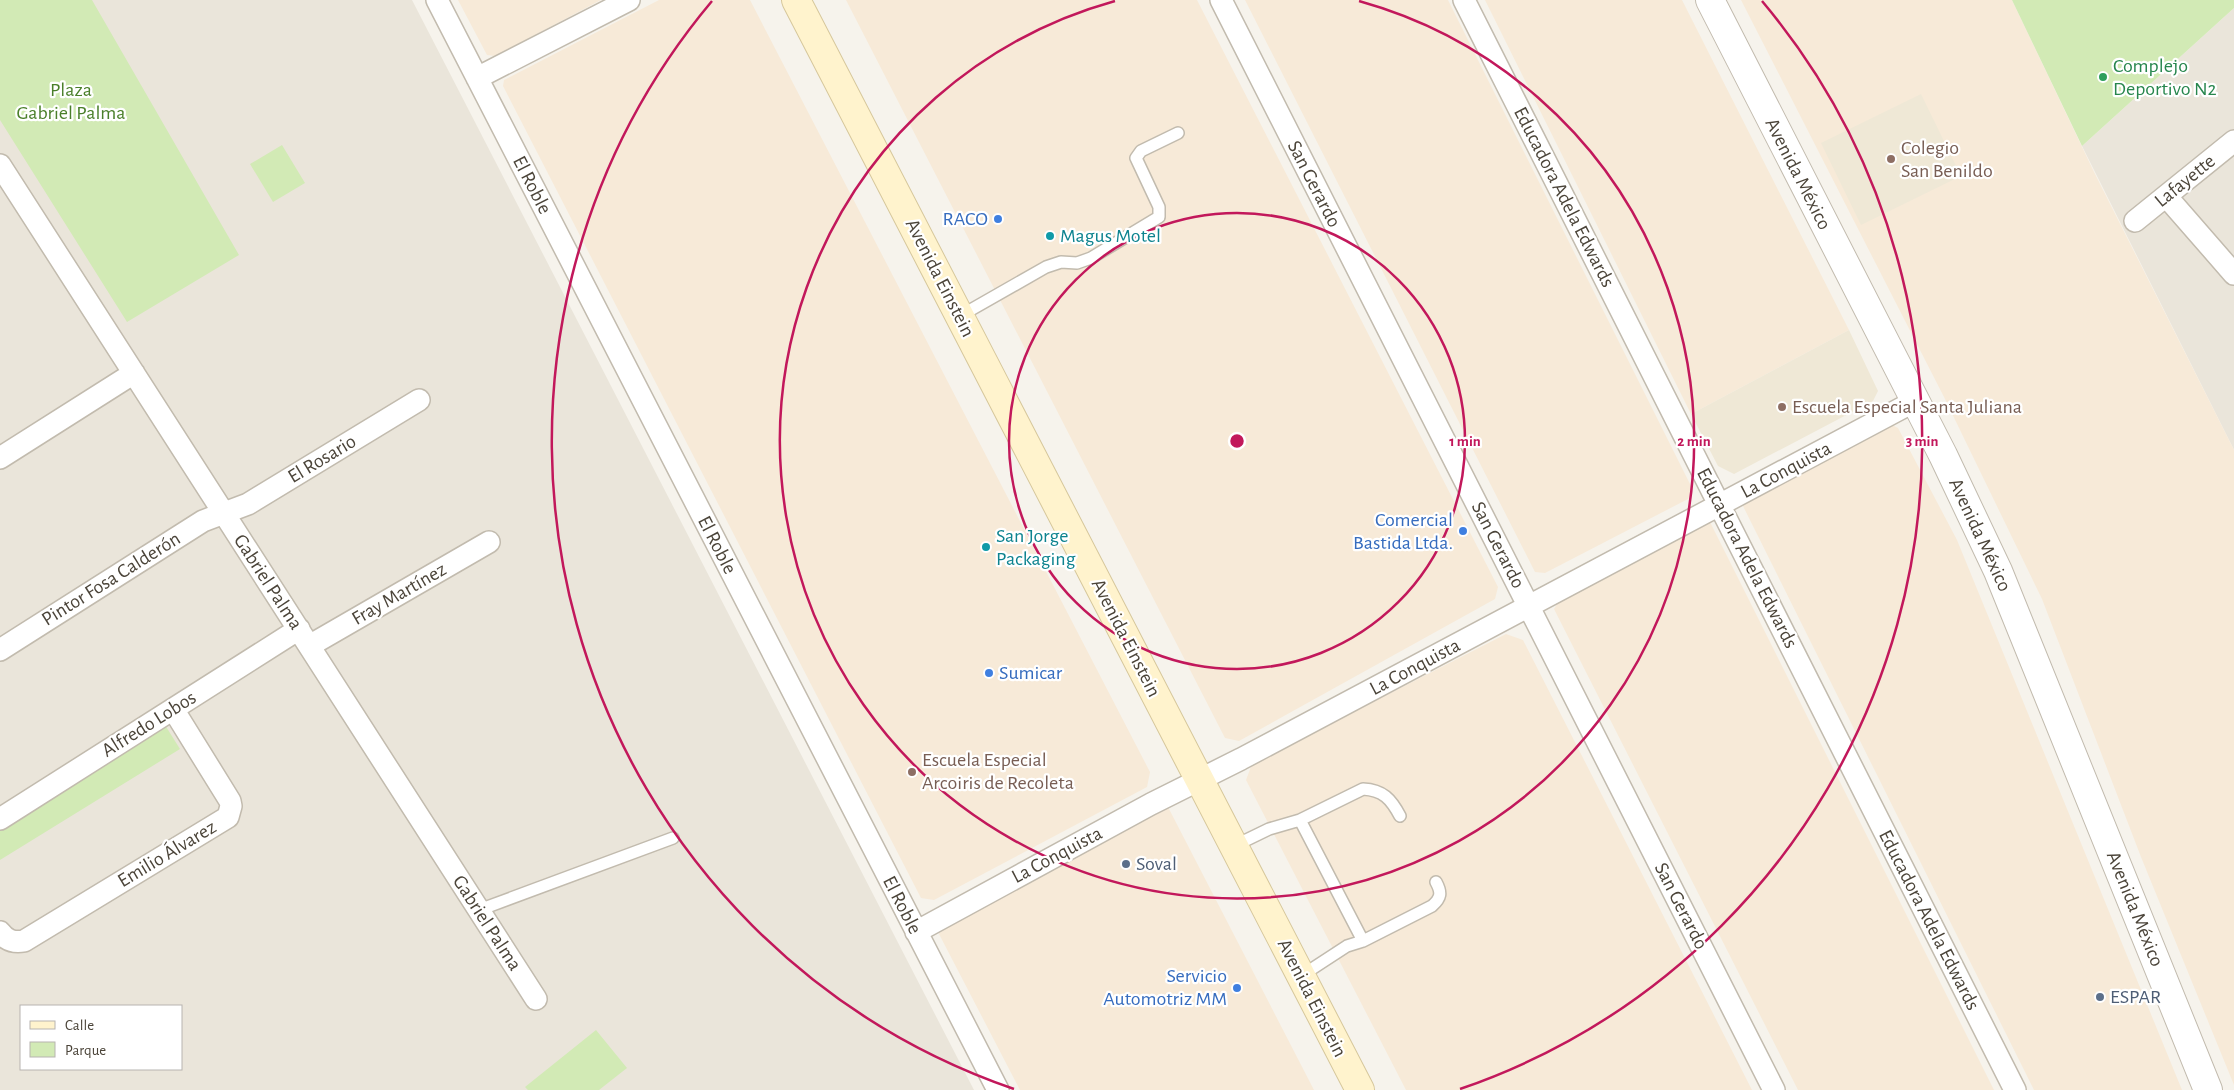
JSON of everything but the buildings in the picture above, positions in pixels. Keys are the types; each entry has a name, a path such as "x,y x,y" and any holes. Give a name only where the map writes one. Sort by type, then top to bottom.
{"main road":[{"name":"Avenida Einstein","path":"796,0 1360,1090"}],"street":[{"name":"El Roble","path":"437,0 998,1090"},
{"path":"477,78 628,0"},
{"name":"San Gerardo","path":"1221,0 1774,1090"},
{"name":"Educadora Adela Edwards","path":"1464,0 2015,1090"},
{"name":"Avenida México","path":"1710,0 1970,511 2002,580 2208,1090"},
{"name":"Lafayette","path":"2135,220 2234,141"},
{"name":"Gabriel Palma","path":"0,166 536,999"},
{"path":"2166,196 2234,274"},
{"path":"0,458 134,373"},
{"name":"El Rosario","path":"224,513 248,504 419,400"},
{"name":"La Conquista","path":"916,932 1151,804 1200,780 1915,402"},
{"name":"Pintor Fosa Calderón","path":"0,650 203,521 224,513"},
{"name":"Fray Martínez","path":"304,638 489,542"},
{"name":"Alfredo Lobos","path":"0,819 173,709 304,638"},
{"name":"Emilio Álvarez","path":"0,932 8,940 24,941 228,817 230,801 173,709"}],"lane":[{"path":"960,316 1046,268 1061,262 1077,263 1091,258 1159,217 1159,207 1136,158 1141,151 1178,133"},
{"path":"1234,846 1269,829 1300,820 1363,789 1372,789 1386,795 1394,804 1400,816"},
{"path":"1300,820 1363,941"},
{"path":"479,910 673,838"},
{"path":"1301,976 1347,946 1363,941 1432,906 1439,900 1441,894 1436,882"}],"shaded area":[{"path":"0,0 412,0 974,1090 0,1090"},
{"path":"458,0 601,0 495,56 487,55"},
{"path":"659,0 750,0 1150,772 1147,787 934,900 921,898 503,86 504,80"},
{"path":"846,0 1197,0 1498,587 1495,599 1239,741 1225,738"},
{"path":"1245,0 1448,0 1692,488 1688,499 1545,573 1535,572"},
{"path":"1485,0 1682,0 1849,330 1691,414"},
{"path":"1741,0 2012,0 2094,172 2234,450 2234,1085 2141,857 2042,599 1944,397"},
{"path":"2234,8 2234,450 2082,146"},
{"name":"Colegio San Benildo","path":"1921,94 1961,176 1861,225 1821,143"},
{"name":"Escuela Especial Santa Juliana","path":"1849,330 1878,391 1873,401 1734,474 1718,466 1691,414"},
{"path":"1890,424 1898,428 1957,540 2182,1090 2034,1090 1743,506 1747,497"},
{"path":"1709,520 1994,1090 1798,1090 1554,609 1560,599"},
{"path":"1506,634 1523,640 1752,1090 1406,1090 1246,780 1252,764"},
{"path":"1168,807 1314,1090 1020,1090 939,934 942,925"}],"green space":[{"name":"Plaza Gabriel Palma","path":"0,0 92,0 239,255 127,322 0,120"},
{"name":"Complejo Deportivo N2","path":"2012,0 2234,0 2234,8 2082,146"},
{"path":"282,145 305,183 273,202 250,164"},
{"path":"165,725 180,749 0,860 0,830"},
{"path":"596,1030 627,1068 599,1090 528,1090 525,1087"}],"place":[{"name":"Complejo Deportivo N2","path":"2103,77"},
{"name":"Colegio San Benildo","path":"1891,159"},
{"name":"RACO","path":"998,219"},
{"name":"Magus Motel","path":"1050,236"},
{"name":"Escuela Especial Santa Juliana","path":"1782,407"},
{"name":"Comercial Bastida Ltda.","path":"1463,531"},
{"name":"San Jorge Packaging","path":"986,547"},
{"name":"Sumicar","path":"989,673"},
{"name":"Escuela Especial Arcoiris de Recoleta","path":"912,772"},
{"name":"Soval","path":"1126,864"},
{"name":"Servicio Automotriz MM","path":"1237,988"},
{"name":"ESPAR","path":"2100,997"}]}
